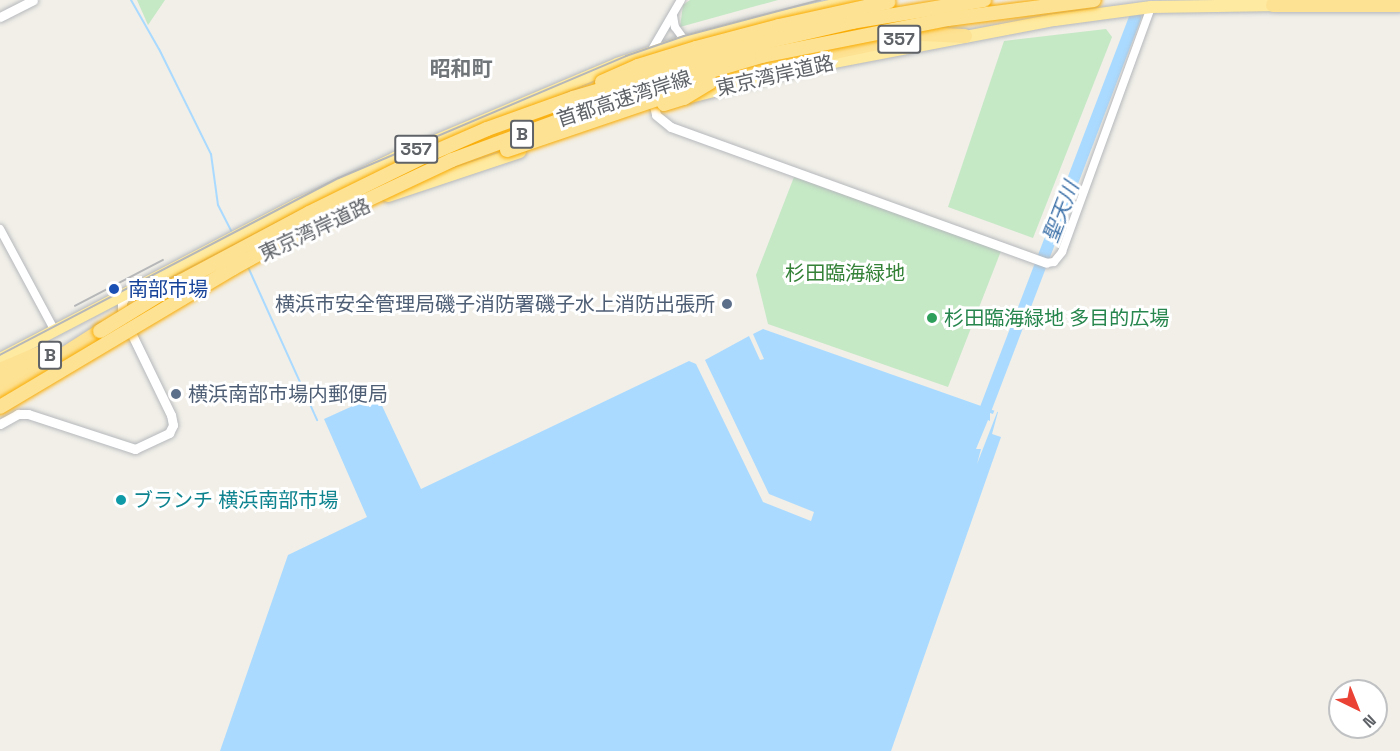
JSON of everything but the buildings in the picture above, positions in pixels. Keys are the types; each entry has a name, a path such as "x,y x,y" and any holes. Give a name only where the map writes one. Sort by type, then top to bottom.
{"highway":[{"name":"東京湾岸道路","path":"0,359 296,205 395,158 650,53 685,41 855,0"},
{"name":"首都高速湾岸線","path":"0,381 77,344 226,256 362,186 487,129 573,98 757,44 852,22 984,0"},
{"name":"首都高速湾岸線","path":"0,406 233,268 349,208 452,160 558,120 636,93 741,62 855,36 948,19 1094,0"},
{"name":"B","path":"573,98 622,72 696,48 789,23 894,1"},
{"name":"東京湾岸道路","path":"0,406 251,260 344,213 410,188 653,107 813,66 1151,2 1400,11"},
{"path":"1273,5 1400,4"},
{"name":"357","path":"349,208 581,124 711,82 922,34 965,36"},
{"path":"0,372 23,358 77,344"},
{"path":"0,387 77,344"},
{"path":"0,395 77,344"},
{"path":"0,372 46,357"},
{"path":"0,387 46,357"}],"street":[{"path":"0,17 33,0"},
{"path":"681,0 650,53 653,107 660,120 671,127 1046,264 1054,262 1062,252 1151,2"},
{"path":"673,16 675,27 685,41"},
{"path":"0,229 55,330"},
{"path":"0,424 18,414 28,414 130,448 146,446 166,435 173,425 171,415 122,314 122,302 128,292"},
{"path":"87,313 108,309 122,314"}],"green space":[{"path":"137,0 165,0 148,25"},
{"path":"690,0 778,0 680,27 683,5"},
{"path":"1106,29 1112,37 1033,238 948,207 1004,41"},
{"name":"杉田臨海緑地","path":"794,177 1001,251 948,387 768,324 756,275"}],"water":[{"path":"763,329 998,412 992,434 1001,437 891,751 220,751 288,555 367,517 324,419 377,395 421,489 689,361 696,364 763,502 811,521 814,512 769,494 705,360 749,336 760,360 764,359 753,334"}],"pier":[{"path":"995,409 998,410 977,464 981,449 976,449 988,420 990,421 990,413 993,414"}],"waterway":[{"path":"131,0 159,49 211,154 218,205 233,235"},
{"name":"聖天川","path":"986,408 1135,17"},
{"path":"248,267 317,420"}],"tram line":[{"path":"0,355 339,178 626,56 684,36 820,0"},
{"path":"75,306 163,260"}],"place":[{"name":"南部市場","path":"114,289"},
{"name":"横浜市安全管理局磯子消防署磯子水上消防出張所","path":"727,304"},
{"name":"杉田臨海緑地 多目的広場","path":"932,318"},
{"name":"横浜南部市場内郵便局","path":"176,394"},
{"name":"ブランチ 横浜南部市場","path":"121,500"}],"district":[{"name":"昭和町","path":"461,69"}]}
